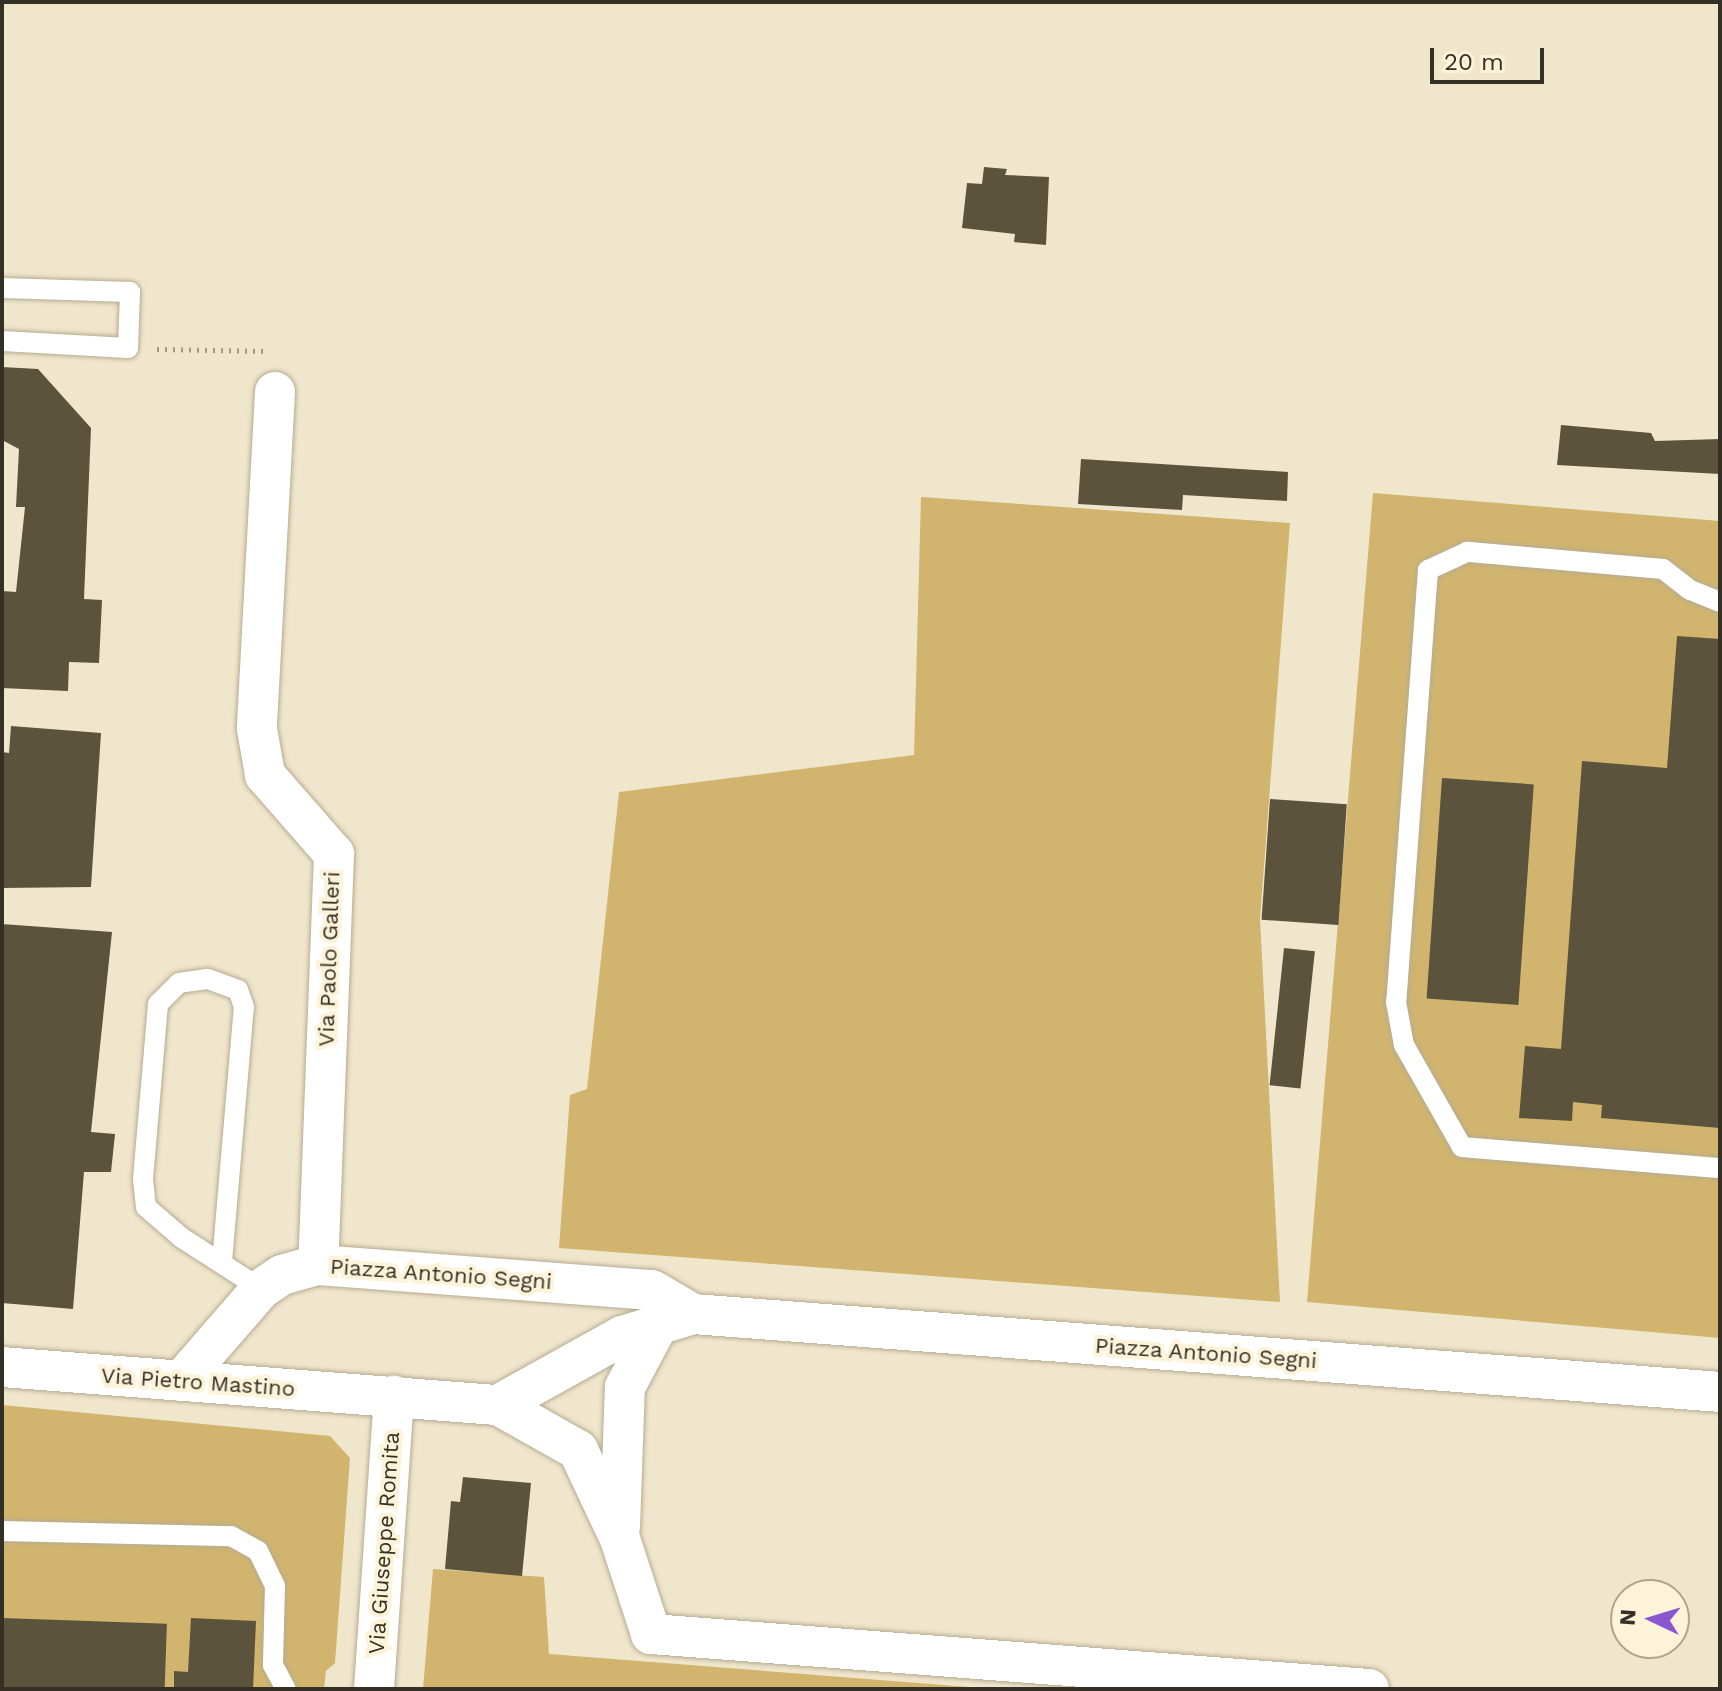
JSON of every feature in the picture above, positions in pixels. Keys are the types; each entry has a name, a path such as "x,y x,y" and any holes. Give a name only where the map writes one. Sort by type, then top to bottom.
{"street":[{"name":"Via Paolo Galleri","path":"275,392 257,729 265,775 334,854 318,1265"},
{"name":"Piazza Antonio Segni","path":"181,1381 261,1289 282,1275 318,1265 652,1290 676,1319"},
{"name":"Piazza Antonio Segni","path":"498,1405 622,1336 676,1319 1720,1392"},
{"path":"620,1539 625,1387 676,1319"},
{"name":"Via Pietro Mastino","path":"2,1367 394,1396"},
{"path":"394,1396 498,1405 578,1450 620,1539 651,1634 1369,1689"},
{"name":"Via Giuseppe Romita","path":"374,1689 394,1396"}],"lane":[{"path":"2,288 130,292 128,348 2,341"},
{"path":"1720,602 1690,590 1663,569 1467,552 1428,570 1396,1002 1404,1045 1462,1147 1720,1168"},
{"path":"222,1262 244,1007 238,990 207,979 179,983 158,1004 143,1179 146,1207 222,1262 261,1289"},
{"path":"2,1531 231,1536 258,1551 275,1586 273,1665 286,1689"}],"path":[{"path":"128,348 277,352 275,392"}],"shaded area":[{"path":"1373,493 1720,521 1720,1338 1307,1302"},
{"path":"921,497 1290,523 1260,919 1280,1302 559,1248 570,1095 587,1089 619,792 914,755"},
{"path":"2,1405 330,1436 350,1458 335,1663 326,1671 324,1689 2,1689"},
{"path":"433,1569 544,1577 549,1654 995,1689 423,1689"}],"building":[{"path":"984,167 1007,169 1005,175 1049,177 1046,245 1014,242 1015,234 962,228 967,183 982,184"},
{"path":"2,367 38,369 91,428 84,599 102,600 99,663 69,662 68,691 2,688 2,591 16,592 25,507 16,507 19,449 2,440"},
{"path":"1561,425 1651,433 1655,441 1720,439 1720,474 1557,465"},
{"path":"1081,459 1288,472 1287,501 1183,495 1182,510 1078,504"},
{"path":"1677,636 1720,639 1720,1128 1601,1118 1602,1105 1573,1102 1572,1121 1519,1118 1525,1046 1561,1049 1582,761 1667,768"},
{"path":"11,726 101,733 91,887 2,888 2,752 9,753"},
{"path":"1442,778 1534,784 1518,1005 1427,998"},
{"path":"1270,799 1347,804 1338,925 1262,920"},
{"path":"2,924 112,932 91,1132 115,1134 111,1172 84,1172 73,1309 2,1303"},
{"path":"1284,948 1315,951 1300,1088 1270,1085"},
{"path":"463,1477 531,1483 522,1576 445,1569 451,1501 460,1502"},
{"path":"2,1618 167,1624 165,1689 2,1689"},
{"path":"191,1618 256,1621 253,1689 174,1689 174,1671 188,1672"}]}
